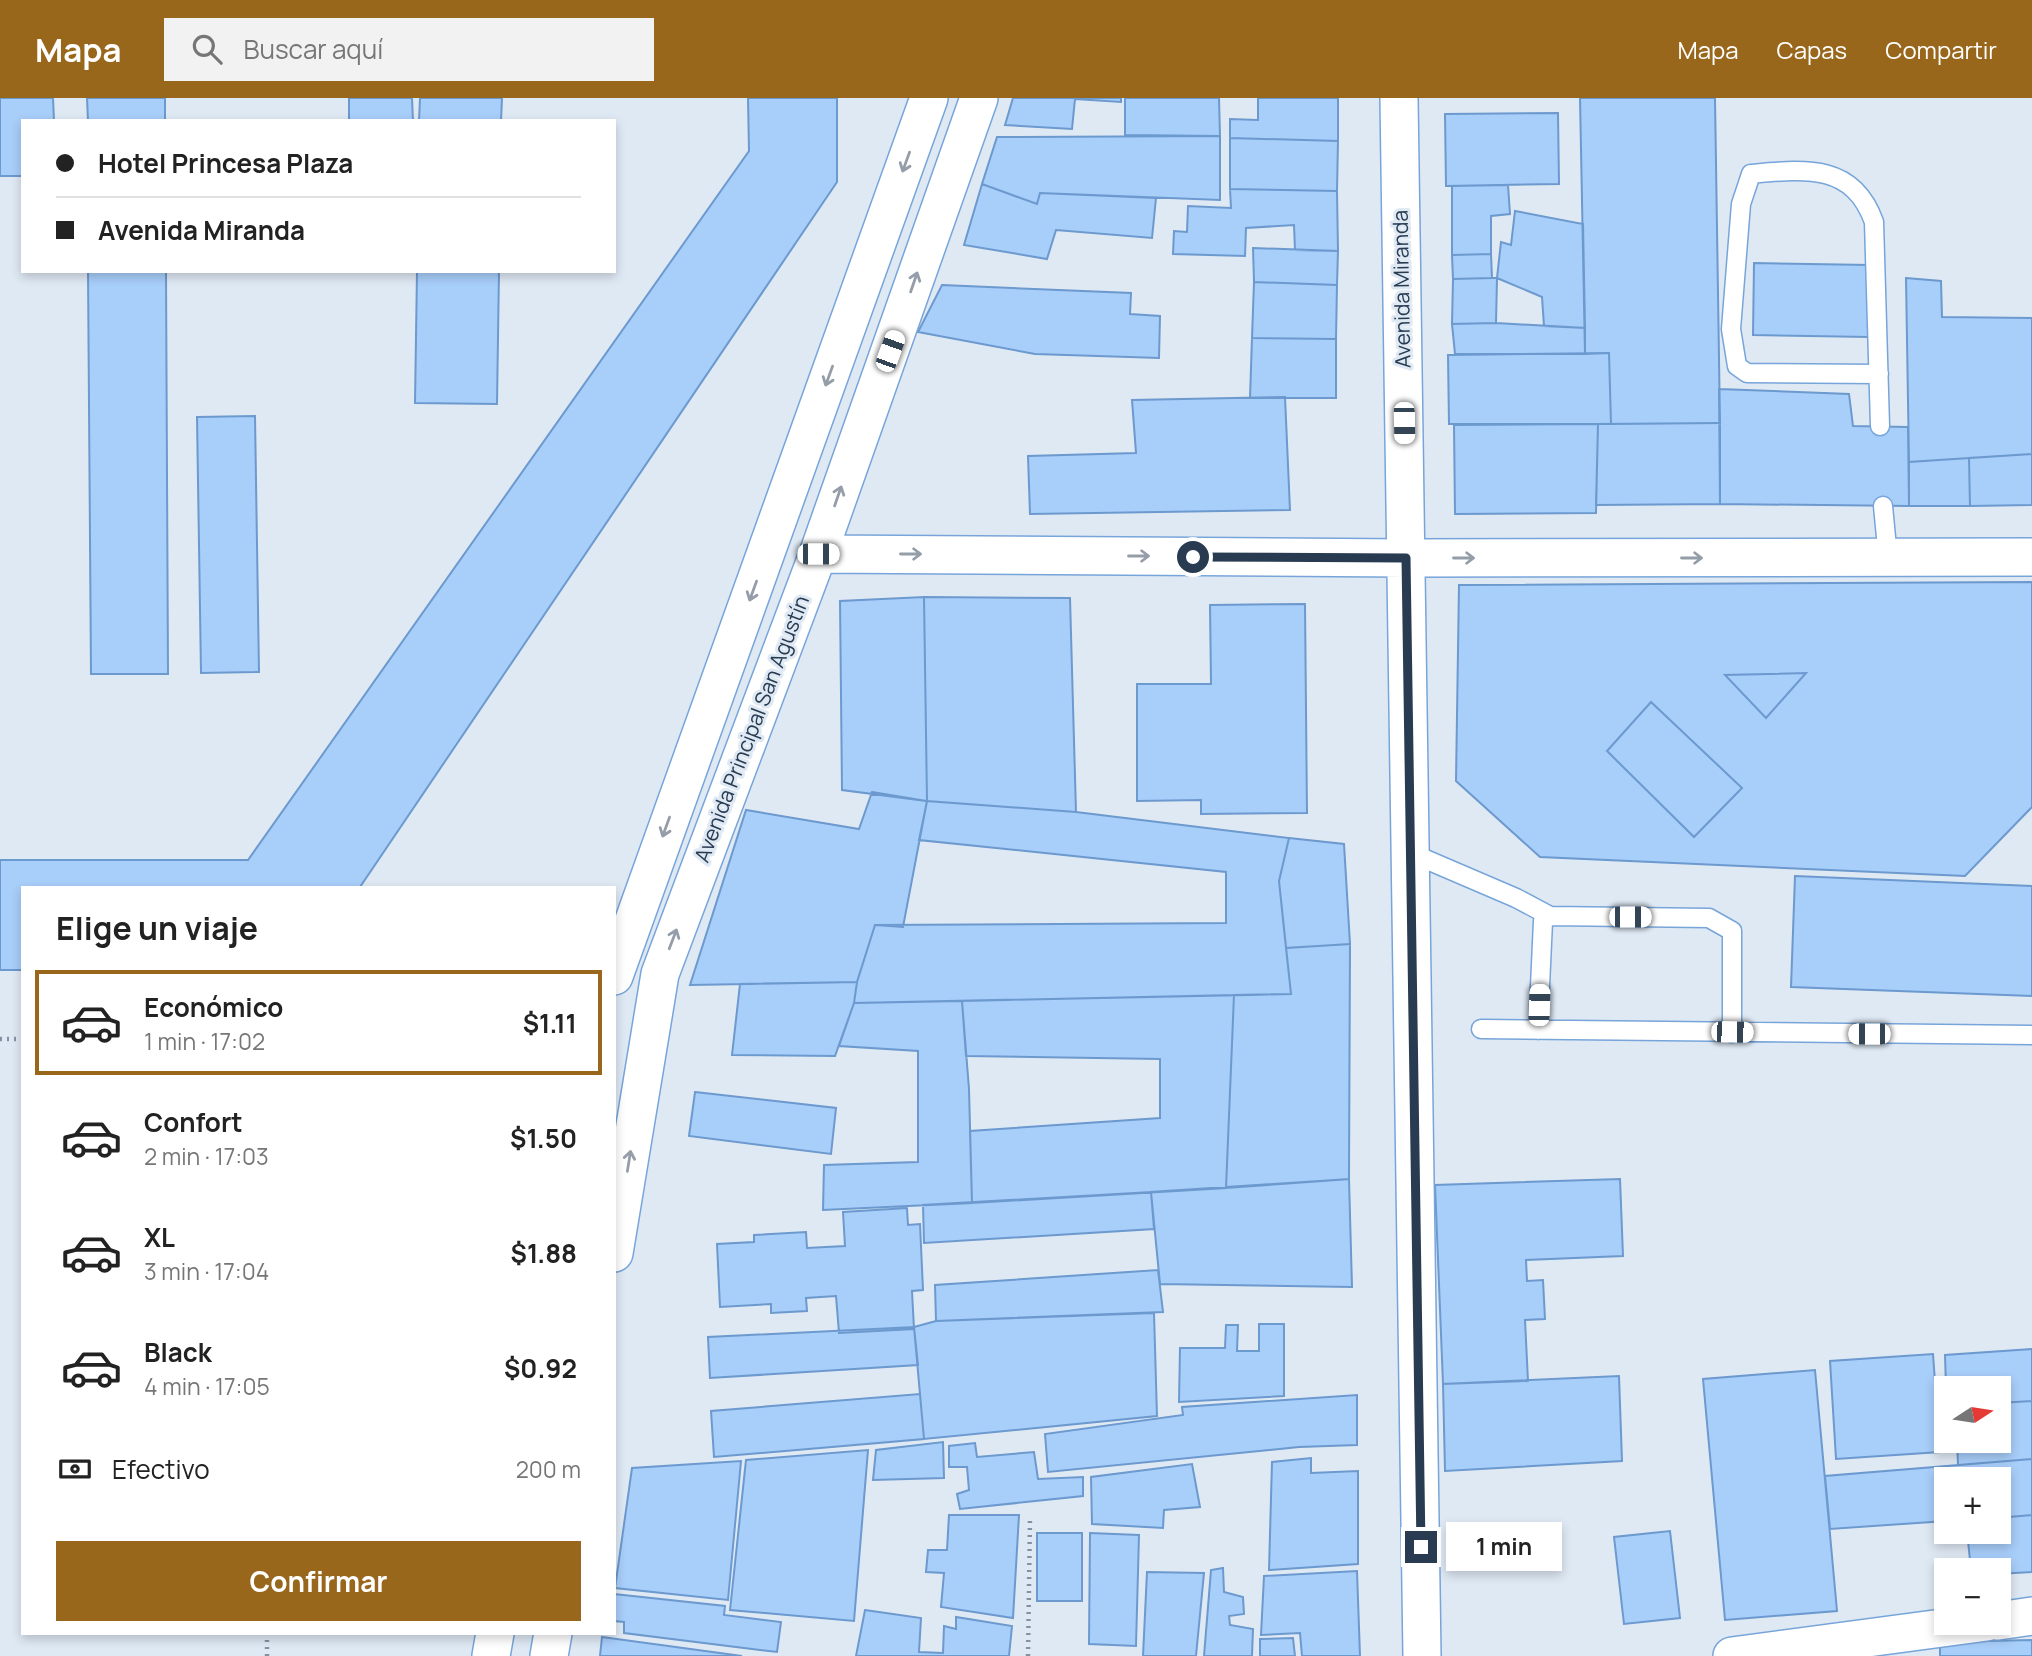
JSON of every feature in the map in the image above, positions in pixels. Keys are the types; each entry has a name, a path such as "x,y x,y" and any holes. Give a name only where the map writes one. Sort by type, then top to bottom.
{"street":[{"path":"616,970 929,98"},
{"name":"Avenida Principal San Agustín","path":"616,1241 660,974 818,554 979,98"},
{"name":"Avenida Miranda","path":"1399,98 1422,1656"},
{"path":"818,554 1406,558 2032,557"},
{"path":"687,771 730,787"},
{"path":"2011,1619 2032,1616"},
{"path":"1732,1656 1934,1629"},
{"path":"491,1656 495,1635"},
{"path":"549,1656 553,1635"}],"lane":[{"path":"1879,374 1747,373 1737,366 1731,329 1741,204 1751,174 1782,171 1831,174 1855,187 1867,202 1874,222 1879,374 1880,426"},
{"path":"1883,506 1888,558"},
{"path":"1411,853 1516,898 1550,916 1709,918 1721,922 1732,931 1732,1032"},
{"path":"1538,1030 1541,931 1543,921 1550,916"},
{"path":"1481,1030 2032,1035"}],"path":[{"path":"0,1039 21,1039"},
{"path":"1028,1656 1030,1518"},
{"path":"267,1635 267,1656"}],"building":[{"path":"0,98 53,98 54,119 21,119 21,176 0,176"},
{"path":"87,98 165,98 165,119 88,119"},
{"path":"349,98 412,98 413,119 349,119"},
{"path":"420,98 502,98 501,119 419,119"},
{"path":"748,98 837,98 837,182 361,886 21,886 21,970 0,970 0,860 248,860 749,151"},
{"path":"1013,98 1121,98 1121,102 1075,99 1072,129 1005,125"},
{"path":"1125,98 1219,98 1220,136 1125,135"},
{"path":"1258,98 1338,98 1338,141 1230,138 1230,119 1258,120"},
{"path":"1580,98 1715,98 1720,423 1611,424 1609,353 1585,354"},
{"path":"1558,113 1559,184 1446,186 1445,114"},
{"path":"1220,136 1220,200 1040,193 1037,204 982,184 997,137"},
{"path":"1230,138 1338,141 1337,191 1230,189"},
{"path":"982,184 1037,204 1040,193 1156,198 1152,238 1056,230 1047,259 964,245"},
{"path":"1508,185 1510,214 1491,216 1491,254 1452,255 1452,186"},
{"path":"1230,189 1337,191 1338,251 1295,250 1294,225 1246,228 1245,256 1173,254 1174,231 1187,232 1188,206 1231,208"},
{"path":"1515,211 1583,224 1585,328 1544,326 1542,297 1497,278 1501,242 1511,245"},
{"path":"1253,248 1338,251 1337,285 1254,282"},
{"path":"1491,254 1492,278 1453,279 1452,255"},
{"path":"1754,263 1870,265 1869,337 1753,335"},
{"path":"88,273 166,273 168,674 91,674"},
{"path":"417,273 499,273 497,404 415,403"},
{"path":"1497,278 1496,323 1452,324 1453,279"},
{"path":"1906,278 1941,281 1942,317 2032,318 2032,454 1909,462"},
{"path":"1254,282 1337,285 1336,339 1252,338"},
{"path":"942,285 1131,293 1130,314 1160,316 1159,358 1035,354 918,332"},
{"path":"1496,323 1585,328 1585,354 1455,354 1452,324"},
{"path":"1252,338 1336,339 1336,398 1250,398"},
{"path":"1609,353 1611,424 1449,424 1448,355"},
{"path":"1719,389 1849,394 1853,426 1908,427 1909,506 1720,504"},
{"path":"1285,397 1290,510 1030,514 1028,456 1136,453 1132,400"},
{"path":"255,416 259,672 201,673 197,417"},
{"path":"1720,423 1720,504 1596,505 1598,424"},
{"path":"1598,424 1596,513 1455,514 1454,425"},
{"path":"2032,454 2032,505 1970,506 1969,458"},
{"path":"1969,458 1970,506 1909,506 1909,462"},
{"path":"2032,582 2032,807 1965,876 1540,857 1456,781 1459,585"},
{"path":"924,597 1070,598 1076,812 927,801"},
{"path":"924,597 927,801 842,790 840,601"},
{"path":"1305,604 1307,813 1201,814 1201,800 1137,801 1137,684 1211,684 1210,605"},
{"path":"1806,673 1766,718 1725,675"},
{"path":"1651,702 1742,788 1694,837 1607,751"},
{"path":"872,792 927,801 903,927 875,925 857,982 690,985 746,810 859,829"},
{"path":"927,801 1076,812 1289,838 1279,881 1291,994 854,1003 857,982 875,925 1226,923 1226,872 919,840"},
{"path":"1289,838 1344,844 1350,944 1286,948 1279,881"},
{"path":"1795,876 2032,886 2032,996 1791,987"},
{"path":"1350,944 1349,1179 1226,1188 1234,995 1291,994 1286,948"},
{"path":"857,982 854,1003 835,1056 732,1055 740,984"},
{"path":"1234,995 1226,1188 972,1203 970,1131 1160,1118 1160,1059 966,1056 962,1001"},
{"path":"962,1001 969,1089 972,1203 823,1210 824,1165 918,1162 918,1051 839,1046 854,1003"},
{"path":"695,1092 836,1108 831,1154 689,1136"},
{"path":"1349,1179 1352,1287 1160,1284 1151,1192"},
{"path":"1620,1179 1623,1256 1526,1260 1527,1281 1543,1280 1545,1319 1525,1320 1528,1381 1443,1384 1435,1185"},
{"path":"1151,1192 1154,1229 924,1243 923,1205"},
{"path":"907,1208 908,1225 920,1224 923,1290 912,1291 914,1329 839,1333 836,1296 806,1298 807,1311 771,1313 771,1304 720,1307 717,1244 754,1242 754,1235 806,1232 807,1248 845,1246 843,1212"},
{"path":"1158,1270 1163,1312 936,1321 935,1285"},
{"path":"1154,1313 1157,1416 924,1439 914,1327 936,1321"},
{"path":"1259,1324 1284,1324 1284,1396 1179,1402 1180,1348 1225,1348 1226,1325 1238,1325 1237,1351 1259,1351"},
{"path":"914,1327 918,1365 710,1378 708,1337"},
{"path":"2032,1349 2032,1401 2011,1402 2011,1376 1946,1376 1945,1355"},
{"path":"1933,1354 1934,1452 1836,1459 1830,1361"},
{"path":"1815,1370 1837,1611 1725,1620 1703,1379"},
{"path":"1619,1376 1622,1461 1445,1471 1443,1384"},
{"path":"920,1394 924,1439 714,1457 711,1411"},
{"path":"1357,1395 1357,1445 1299,1447 1048,1472 1045,1434 1183,1415 1182,1407"},
{"path":"2032,1401 2032,1459 1958,1465 1958,1453 2011,1453 2011,1402"},
{"path":"943,1442 944,1478 873,1480 876,1450"},
{"path":"975,1443 977,1457 1034,1452 1038,1479 1083,1477 1083,1496 960,1509 957,1494 969,1490 967,1467 949,1467 949,1446"},
{"path":"868,1450 854,1621 730,1610 746,1460"},
{"path":"1311,1458 1311,1473 1358,1471 1358,1564 1269,1570 1272,1462"},
{"path":"2032,1459 2032,1515 2011,1517 2011,1467 1935,1467"},
{"path":"741,1461 728,1600 616,1588 632,1468"},
{"path":"1192,1464 1200,1507 1164,1510 1163,1528 1092,1524 1091,1477"},
{"path":"1934,1467 1934,1522 1830,1529 1825,1476"},
{"path":"949,1515 1019,1515 1013,1618 941,1607 944,1573 926,1572 928,1550 947,1550"},
{"path":"2032,1515 2032,1572 2011,1573 2011,1558 1970,1558 1968,1544 2011,1544 2011,1517"},
{"path":"1670,1531 1680,1618 1624,1624 1614,1537"},
{"path":"1037,1533 1082,1533 1082,1601 1037,1601"},
{"path":"1090,1533 1139,1535 1136,1646 1089,1644"},
{"path":"1223,1568 1224,1592 1243,1597 1244,1614 1229,1616 1230,1625 1253,1629 1252,1656 1204,1656 1211,1570"},
{"path":"1357,1571 1360,1656 1302,1656 1300,1633 1261,1635 1264,1576"},
{"path":"1147,1572 1204,1573 1196,1656 1143,1656"},
{"path":"616,1594 725,1606 724,1615 781,1622 777,1652 624,1633 624,1622 616,1621"},
{"path":"865,1610 921,1618 919,1652 943,1653 944,1626 956,1629 956,1617 1012,1626 1009,1656 856,1656"},
{"path":"602,1637 742,1656 600,1656"},
{"path":"1293,1638 1295,1656 1260,1656 1260,1639"},
{"path":"2032,1640 2032,1656 1940,1656 1940,1642"}],"route":[{"path":"1193,557 1406,558 1421,1547"}]}
